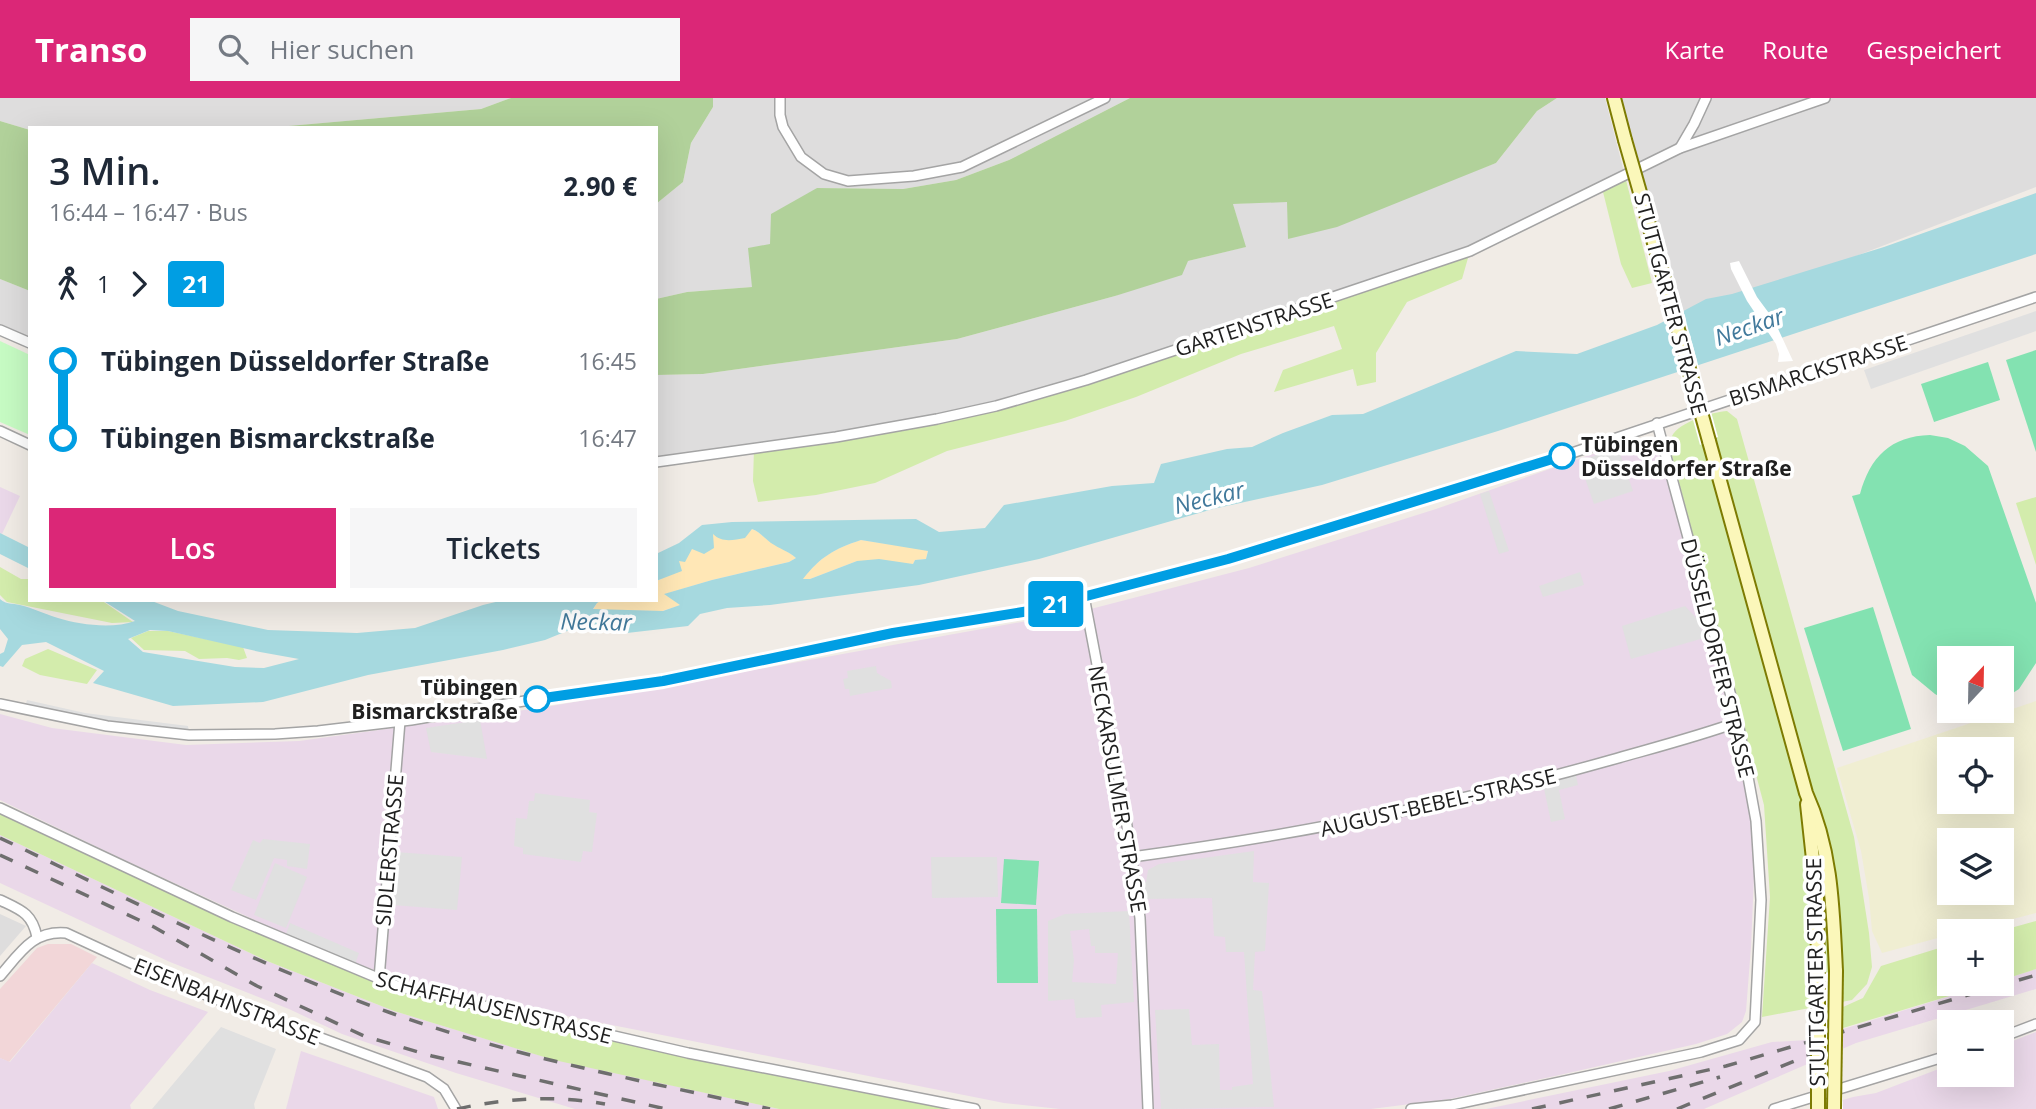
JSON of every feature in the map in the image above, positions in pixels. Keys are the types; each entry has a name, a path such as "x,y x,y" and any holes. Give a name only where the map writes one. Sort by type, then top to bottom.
{"main road":[{"name":"STUTTGARTER STRASSE","path":"1614,98 1806,793 1817,896 1818,1109"},
{"name":"STUTTGARTER STRASSE","path":"1806,793 1815,811 1830,880 1836,971 1834,1109"}],"street":[{"path":"780,98 783,127 801,157 824,174 848,181 914,176 962,167 1105,98"},
{"path":"1680,148 1706,98"},
{"name":"GARTENSTRASSE","path":"658,462 836,437 937,419 1040,394 1470,251 1680,148 1825,98"},
{"name":"BISMARCKSTRASSE","path":"0,704 107,726 189,735 275,734 400,721 663,681 893,633 1029,611 1228,559 1566,455 2036,297"},
{"path":"0,330 28,342"},
{"name":"DÜSSELDORFER STRASSE","path":"1411,1109 1452,1105 1701,1052 1739,1040 1755,1022 1761,900 1756,821 1738,722 1657,423"},
{"path":"0,431 28,443"},
{"name":"NECKARSULMER STRASSE","path":"1084,596 1132,857 1140,918 1148,1109"},
{"name":"SIDLERSTRASSE","path":"379,979 400,721"},
{"name":"AUGUST-BEBEL-STRASSE","path":"1132,857 1264,839 1435,806 1565,773 1738,722"},
{"name":"SCHAFFHAUSENSTRASSE","path":"0,808 241,921 379,979 430,995 688,1053 975,1109"},
{"path":"0,900 23,911 34,924 37,937 0,976"},
{"name":"EISENBAHNSTRASSE","path":"37,937 66,933 226,1003 427,1077 444,1089 456,1109"},
{"path":"2014,1032 2036,1024"},
{"path":"1774,1109 1937,1059"}],"shaded area":[{"path":"0,98 511,98 481,109 289,126 28,126 28,129 0,121"},
{"path":"713,98 1130,98 1009,160 956,180 903,189 817,188 771,245 752,287 687,292 658,299 658,202 683,182 691,143 713,107"},
{"path":"1557,98 1605,98 1625,176 1491,242 1086,380 937,419 658,462 658,375 703,374 957,339 1115,296 1188,261 1245,247 1233,204 1288,201 1288,239 1496,163 1537,111"},
{"path":"1619,98 2036,98 2036,187 1684,322"},
{"path":"0,279 28,290 28,342 0,331"},
{"path":"2036,311 2036,331 1871,389 1864,370"},
{"path":"1621,444 1639,444 1657,449 1664,457 1737,740 1751,821 1754,876 1746,1011 1742,1022 1727,1034 1696,1044 1564,1074 1450,1099 1371,1109 1060,1109 1004,1103 471,997 400,979 322,951 0,800 0,714 52,728 186,745 299,741 546,707 1083,611 1249,568 1436,509"},
{"path":"1618,448 1633,491 1594,504 1579,461"},
{"path":"0,487 20,496 2,534 0,533"},
{"path":"1489,491 1509,551 1499,554 1480,494"},
{"path":"1580,572 1584,585 1543,597 1539,586"},
{"path":"1685,606 1698,620 1704,638 1631,659 1622,626"},
{"path":"876,666 877,673 891,681 892,688 850,696 843,679 848,678 847,671"},
{"path":"27,700 85,713 188,726 189,735 24,710"},
{"path":"2036,701 2036,913 2013,919 1937,919 1937,938 1882,953 1872,931 1861,851 1837,768 1971,723 2014,723 2014,708"},
{"path":"480,720 487,759 431,752 426,728"},
{"path":"1575,770 1578,785 1559,790 1565,819 1551,822 1542,779"},
{"path":"535,793 590,800 589,812 597,813 592,852 583,851 581,862 523,854 523,848 514,846 516,818 527,819 529,801 534,801"},
{"path":"0,835 267,961 394,1011 545,1057 779,1109 575,1109 456,1073 342,1034 289,1009 170,962 0,883"},
{"path":"263,839 310,844 307,869 287,866 287,860 274,858 256,900 231,890 253,840 260,843"},
{"path":"1254,851 1253,882 1269,883 1265,951 1255,952 1253,990 1262,991 1274,1107 1161,1109 1155,1010 1189,1009 1192,1045 1219,1044 1220,1090 1232,1090 1232,1087 1253,1084 1244,952 1226,952 1225,937 1214,936 1212,898 1145,899 1144,882 1148,870 1159,864"},
{"path":"396,852 462,857 457,910 392,905"},
{"path":"931,857 997,857 998,897 932,898"},
{"path":"275,863 307,877 286,928 254,915"},
{"path":"1129,911 1134,1002 1101,1005 1102,1017 1076,1018 1074,999 1048,1001 1048,921 1065,914","holes":["1089,929 1091,946 1095,946 1095,953 1118,953 1116,984 1072,982 1074,960 1070,931"]},
{"path":"0,914 26,926 0,956"},
{"path":"290,923 359,953 355,964 286,934"},
{"path":"48,944 71,944 97,957 9,1062 0,1058 0,989 37,948"},
{"path":"92,963 150,990 208,1012 130,1105 131,1109 0,1109 0,1058 10,1062"},
{"path":"2036,969 2036,989 2014,996 2014,976"},
{"path":"1950,996 2013,996 1966,1010 1937,1010 1937,1019 1856,1043 1704,1109 1486,1109 1669,1071 1772,1042 1808,1040"},
{"path":"221,1027 276,1049 254,1104 255,1109 152,1109"},
{"path":"2036,1032 2036,1109 1812,1109 1876,1093 1937,1070 1937,1087 2014,1087 2014,1040"},
{"path":"301,1051 434,1097 438,1109 286,1109"}],"green space":[{"path":"511,98 713,98 713,107 691,143 683,182 658,202 658,126 289,126 481,109"},
{"path":"1130,98 1557,98 1537,111 1496,163 1337,227 1288,239 1287,202 1233,204 1246,247 1188,261 1182,275 1115,296 957,339 703,374 658,375 658,299 687,292 752,287 748,248 770,244 771,214 817,188 903,189 956,180 1009,160"},
{"path":"0,121 28,129 28,290 0,279"},
{"path":"1625,176 1652,283 1632,288 1621,264 1602,188"},
{"path":"1470,251 1462,279 1407,302 1376,353 1376,382 1357,386 1353,369 1274,392 1283,370 1342,349 1334,326 1241,354 1136,397 1065,421 947,451 875,483 816,495 758,502 753,481 754,449 996,406"},
{"path":"0,341 28,354 28,434 0,422"},
{"path":"2036,350 2036,452 2006,360"},
{"path":"1988,362 2000,400 1934,422 1921,384"},
{"path":"1727,411 1737,419 1854,837 1872,967 1867,984 1852,1000 1762,1017 1770,897 1764,805 1671,452 1672,436 1682,426 1713,413"},
{"path":"1916,436 1948,438 1965,446 1988,466 2036,603 2036,663 2014,692 2014,646 1937,646 1937,695 1912,675 1852,496 1860,494 1870,469 1884,451 1893,444"},
{"path":"2036,497 2036,565 2016,503"},
{"path":"0,567 21,579 28,579 28,602 104,602 133,622 112,623 7,602 0,595"},
{"path":"1873,607 1911,729 1843,751 1804,628"},
{"path":"148,631 168,631 243,647 247,658 199,659 185,651 144,650 131,638"},
{"path":"48,649 97,670 87,684 40,675 22,666 25,659"},
{"path":"0,808 232,917 430,995 975,1109 779,1109 554,1060 394,1011 267,961 0,835"},
{"path":"1004,859 1039,861 1036,905 1001,903"},
{"path":"996,909 1037,909 1038,983 997,983"},
{"path":"2036,921 2036,969 2014,976 2014,927"},
{"path":"1937,949 1937,996 1949,996 1843,1028 1843,1007 1863,998 1881,966"}],"sand":[{"path":"752,529 796,558 665,594 681,605 662,611 593,610 599,602 658,602 658,580 693,548 713,534 747,533"},
{"path":"861,540 928,550 926,559 915,560 913,564 857,561 810,579 802,579 828,555"}],"water":[{"name":"Neckar","path":"2036,193 2036,254 1498,431 1322,485 1213,509 1039,559 919,585 770,605 727,608 700,614 688,626 627,633 599,628 567,631 545,640 503,650 368,675 263,702 173,706 93,683 104,671 46,642 22,645 3,667 0,666 0,654 4,652 8,639 0,629 0,599 67,620 96,625 117,625 135,621 105,602 154,602 178,611 268,630 357,633 415,628 496,602 599,602 593,609 663,611 680,605 664,594 796,558 752,529 745,538 724,540 713,534 714,548 704,554 692,549 685,562 679,561 682,571 658,580 658,553 679,543 702,525 732,522 916,519 939,532 985,528 1004,505 1112,486 1154,483 1161,464 1227,449 1252,447 1332,415 1363,414 1516,351 1577,354 1657,325 1706,299 1732,294 1884,247","holes":["861,540 928,551 926,559 915,560 913,564 879,559 857,561 810,579 803,579 828,555","150,630 168,631 260,652 299,659 264,668 235,667 143,652 128,639"]},
{"path":"0,533 28,547 28,568 0,554"}],"pier":[{"path":"1662,234 1718,437 1700,445 1643,239"},
{"path":"1739,261 1757,297 1774,320 1793,361 1778,362 1776,344 1747,301 1731,269 1730,263"},
{"path":"1843,971 1843,1109 1812,1109 1812,974"}],"railway":[{"path":"0,838 242,953 391,1013 437,1029 531,1055 770,1109"},
{"path":"0,855 154,927 257,986 364,1036 432,1056 666,1109"},
{"path":"1532,1109 1726,1066 2036,975"},
{"path":"1677,1109 1839,1043"},
{"path":"1609,1109 1720,1077"},
{"path":"457,1109 493,1102 531,1099 568,1099 605,1104"}],"bus line":[{"name":"21","path":"537,699 663,681 893,633 1029,611 1228,559 1562,456"}],"place":[{"name":"Tübingen Düsseldorfer Straße","path":"1562,456"},
{"name":"Tübingen Bismarckstraße","path":"537,699"}]}
